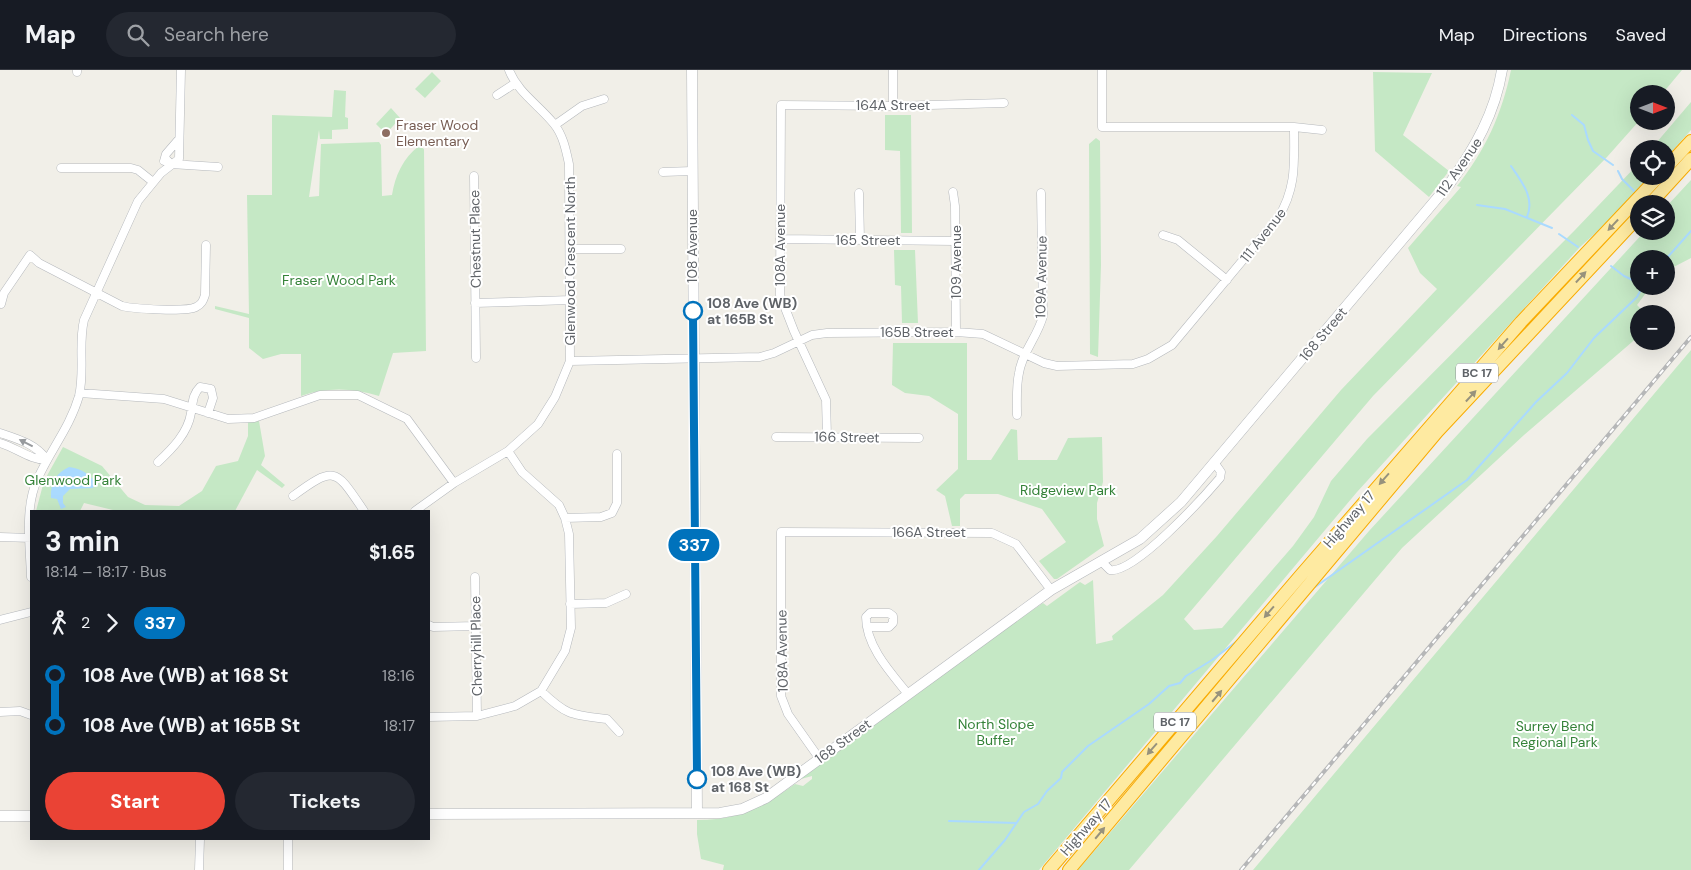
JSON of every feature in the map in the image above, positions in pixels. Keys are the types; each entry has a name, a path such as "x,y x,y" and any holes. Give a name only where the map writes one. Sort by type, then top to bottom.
{"highway":[{"path":"1675,158 1691,141"},
{"path":"1658,195 1691,159"},
{"name":"Highway 17","path":"1048,870 1521,322 1650,185"},
{"name":"Highway 17","path":"1068,870 1315,580 1437,432 1630,226"}],"street":[{"path":"160,173 178,162 181,70"},
{"name":"Glenwood Crescent North","path":"416,510 454,483 508,451 538,424 555,397 570,361 569,164 566,146 555,125 514,84 509,70"},
{"name":"108 Avenue","path":"692,70 697,813"},
{"path":"893,70 893,106"},
{"path":"1102,70 1102,127 1294,127 1322,130"},
{"name":"112 Avenue","path":"1432,205 1467,159 1479,139 1492,109 1502,70"},
{"path":"497,95 514,84"},
{"path":"555,125 582,106 604,99"},
{"name":"164A Street","path":"781,105 893,106 1004,103"},
{"name":"108A Avenue","path":"781,105 780,239 782,303 826,400 827,436"},
{"name":"111 Avenue","path":"1227,280 1278,218 1288,202 1294,180 1294,127"},
{"path":"32,510 33,492 47,460 68,426 80,393 82,328 138,201 160,173 167,154 180,139"},
{"path":"167,154 174,151 188,166"},
{"path":"167,154 169,164 218,167"},
{"path":"61,168 131,168 138,170 153,182"},
{"path":"663,172 692,171"},
{"name":"Chestnut Place","path":"474,176 476,358"},
{"path":"859,192 860,240"},
{"name":"109 Avenue","path":"953,192 955,206 956,332"},
{"name":"109A Avenue","path":"1016,416 1018,372 1025,354 1040,329 1043,316 1041,193"},
{"name":"168 Street","path":"430,814 720,813 742,809 766,798 1051,590 1140,538 1181,502 1432,205"},
{"path":"1163,235 1178,240 1227,280"},
{"name":"165 Street","path":"780,239 955,241"},
{"path":"1,304 4,292 30,255 39,263 122,306 135,309 194,309 203,303 205,295 206,245"},
{"path":"570,249 621,249"},
{"name":"165B Street","path":"570,361 760,357 774,353 812,335 838,332 956,332 982,334 1025,354 1057,366 1118,366 1148,359 1172,345 1227,280"},
{"name":"Chestnut Place","path":"475,303 571,300"},
{"path":"158,462 176,445 191,414 197,390 200,387 212,389 213,398 208,413"},
{"path":"80,393 164,399 228,419 254,418 320,395 358,395 407,419 454,483"},
{"path":"0,433 22,440 41,451 47,460"},
{"name":"166 Street","path":"776,437 919,438"},
{"path":"0,443 15,448 37,460 47,460"},
{"path":"430,717 477,716 516,706 541,691 565,651 571,628 569,534 566,518 559,505 522,472 508,451"},
{"path":"566,518 601,517 612,513 616,503 616,454"},
{"path":"1101,562 1110,570 1120,569 1169,533 1220,478 1221,472 1214,462"},
{"path":"293,496 323,475 332,475 343,480 363,510"},
{"name":"108A Avenue","path":"781,532 781,696 788,714 819,758"},
{"name":"166A Street","path":"781,532 992,533 1016,544 1051,590"},
{"path":"0,538 30,538"},
{"name":"Cherryhill Place","path":"475,577 477,716"},
{"path":"570,604 606,603 626,594"},
{"path":"0,620 30,612"},
{"path":"430,625 476,626"},
{"path":"868,627 871,644 908,694"},
{"path":"541,691 560,709 571,715 607,719 619,732"},
{"path":"0,712 20,711 30,715"},
{"path":"0,816 30,816"},
{"path":"200,840 200,870"},
{"path":"288,840 288,870"}],"green space":[{"name":"North Slope Buffer","path":"1511,70 1682,70 1670,85 1630,85 1631,130 1607,157 1373,396 1184,619 1194,630 1222,628 1293,546 1314,517 1331,481 1367,439 1630,172 1630,185 1641,185 1630,195 1609,221 1580,247 1357,492 1039,870 723,870 724,865 701,859 697,820 738,815 761,805 795,784 803,786 812,779 812,776 801,779 802,777 1043,603 1047,606 1080,582 1085,585 1093,580 1096,644 1113,640 1112,636 1163,595 1217,536 1341,390 1437,289 1420,273 1408,248 1461,187 1457,186 1484,146 1503,102"},
{"path":"432,72 441,81 425,98 415,89"},
{"path":"1373,72 1432,73 1403,135 1449,171 1429,197 1375,151"},
{"name":"Fraser Wood Park","path":"334,90 346,91 345,117 348,118 348,129 332,130 332,139 320,139 319,130 309,197 319,196 321,144 379,142 381,145 382,196 392,195 395,181 408,156 419,146 424,149 426,351 393,353 379,396 359,391 330,390 301,396 301,354 281,354 263,359 249,348 249,318 215,309 215,306 249,314 247,195 272,195 272,115 332,117"},
{"path":"1691,102 1691,130 1675,148 1675,140 1659,140 1667,130 1675,130 1675,121"},
{"path":"391,108 400,118 386,134 376,124"},
{"path":"885,115 911,115 912,233 901,233 900,151 885,150"},
{"path":"1096,138 1100,141 1101,265 1098,357 1090,354 1089,144"},
{"path":"1691,180 1691,258 1675,266 1675,250 1630,250 1630,295 1644,295 1637,305 1630,305 1630,344 1524,435 1402,548 1129,870 1078,870 1369,531 1637,240 1675,240 1675,197"},
{"path":"894,250 915,250 918,323 902,323 901,286 895,285"},
{"name":"Ridgeview Park","path":"893,343 967,343 967,460 991,460 1011,429 1017,430 1018,460 1057,460 1068,438 1102,437 1103,482 1097,503 1097,519 1104,546 1057,579 1054,579 1039,561 1066,542 1042,509 998,494 965,494 960,499 960,526 952,526 945,496 936,490 958,469 958,414 929,396 905,393 892,385"},
{"name":"Surrey Bend Regional Park","path":"1691,350 1691,870 1253,870"},
{"name":"Glenwood Park","path":"259,421 265,456 261,465 285,485 282,488 257,470 236,510 113,510 84,503 80,510 36,510 44,481 63,447 102,466 128,497 145,505 179,506 202,491 216,466 238,461 248,436 248,422"}],"water":[{"path":"69,467 84,472 95,482 93,488 70,489 63,496 63,503 66,507 61,509 57,499 51,498 52,488 57,475"}],"waterway":[{"path":"1572,115 1584,125 1593,151 1613,165"},
{"path":"1511,166 1526,190 1529,203 1527,217"},
{"path":"1618,171 1622,179 1634,191"},
{"path":"1477,205 1505,209 1552,228"},
{"path":"1674,250 1691,231"},
{"path":"1559,234 1578,247"},
{"path":"1611,266 1630,279"},
{"path":"1315,587 1467,480 1536,402 1567,373 1594,338 1638,295"},
{"path":"979,870 1005,840 1024,812 1038,804 1047,791 1061,778 1062,772 1088,746 1149,704 1169,686 1180,683 1186,676 1212,660 1237,641"},
{"path":"949,821 1016,823"}],"railway":[{"path":"1241,870 1691,337"}],"bus line":[{"name":"337","path":"693,311 697,779"}],"place":[{"name":"Fraser Wood Elementary","path":"386,133"},
{"name":"108 Ave (WB) at 165B St","path":"693,311"},
{"name":"108 Ave (WB) at 168 St","path":"697,779"}]}
